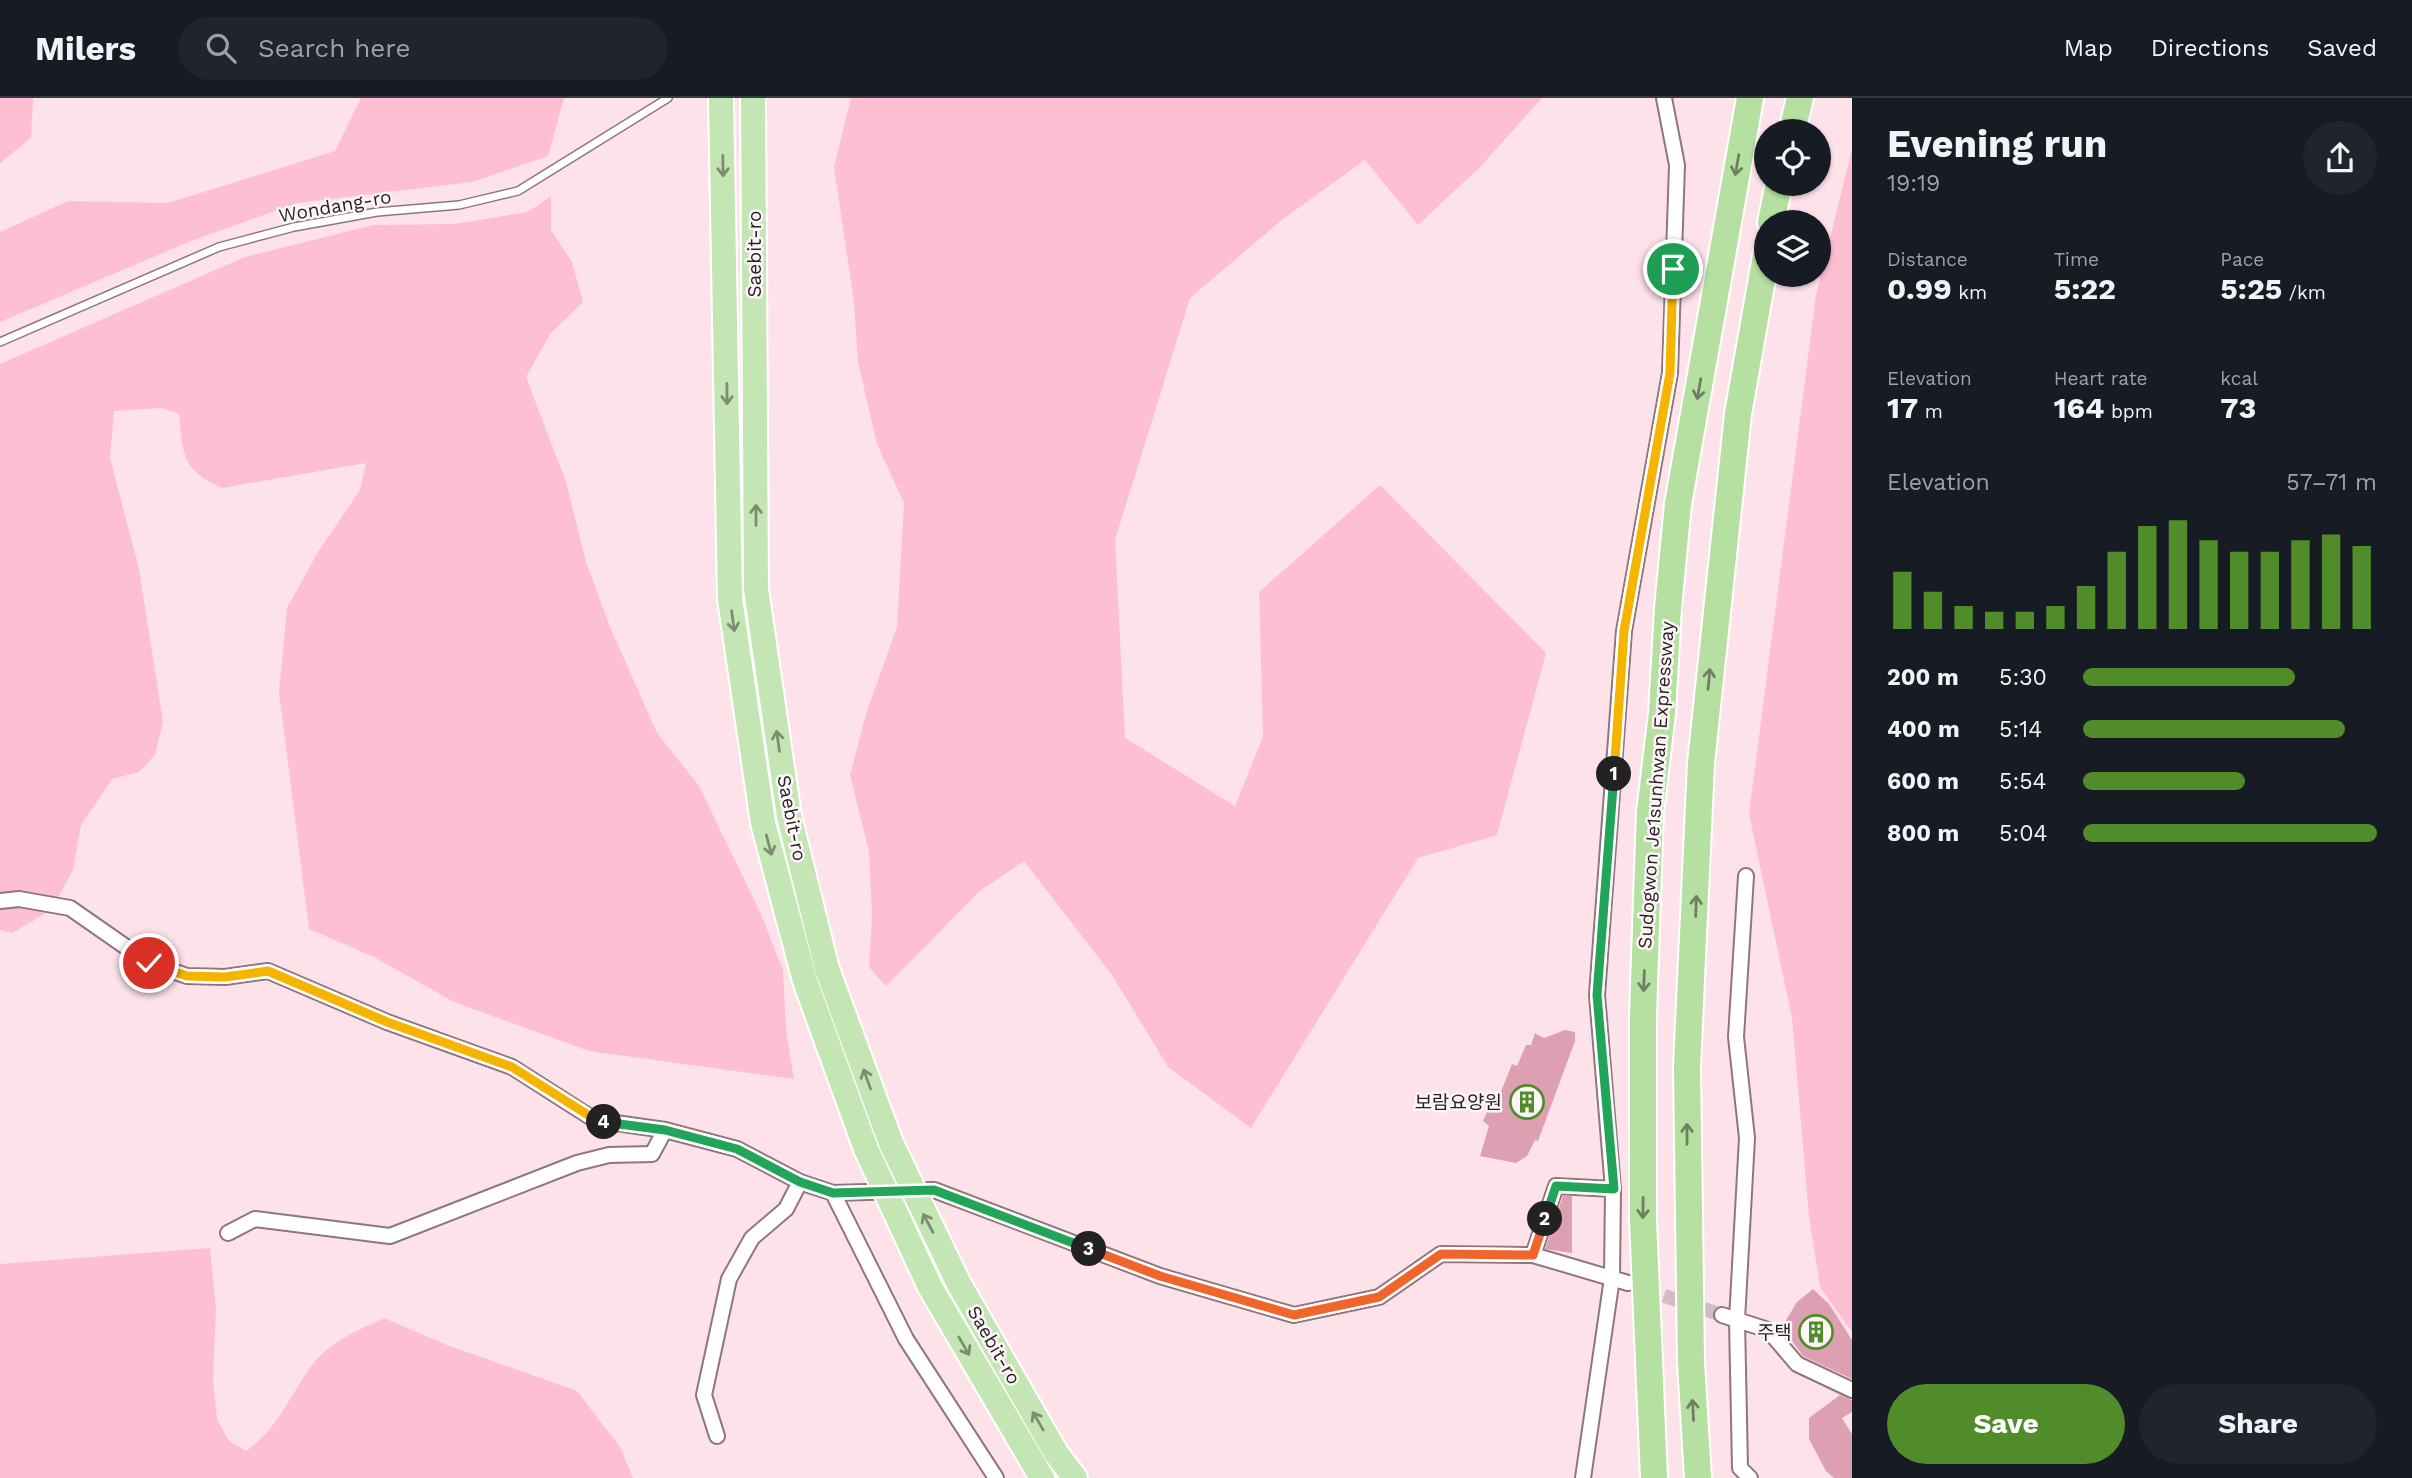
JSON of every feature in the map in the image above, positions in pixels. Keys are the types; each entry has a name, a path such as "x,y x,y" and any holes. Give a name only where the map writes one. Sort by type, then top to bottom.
{"highway":[{"name":"Saebit-ro","path":"722,98 730,599 764,823 805,981 866,1149 930,1287 1042,1478"},
{"name":"Saebit-ro","path":"753,98 756,589 789,816 827,969 891,1143 959,1284 1056,1453 1075,1478"},
{"name":"Sudogwon Je1sunhwan Expressway","path":"1654,1478 1643,1220 1643,1014 1650,812 1662,713 1678,504 1750,98"},
{"path":"1795,119 1800,98"},
{"path":"1698,1478 1690,1363 1687,1066 1701,763 1738,414 1761,287"}],"street":[{"path":"1583,1478 1612,1278 1614,1189 1597,995 1624,631 1670,373 1676,165 1664,98"},
{"path":"1746,876 1736,1037 1747,1138 1737,1320 1740,1468 1750,1478"},
{"path":"0,901 19,899 70,908 149,963 187,976 225,977 268,971 387,1022 512,1067 596,1120 665,1130 737,1149 800,1182 833,1193 934,1190 1160,1276 1294,1315 1379,1297 1441,1254 1533,1255 1628,1283"},
{"path":"228,1233 255,1219 390,1236 577,1163 610,1154 652,1154 665,1130"},
{"path":"717,1436 704,1395 729,1279 752,1238 786,1209 800,1182"},
{"path":"1533,1255 1556,1186 1614,1189"},
{"path":"833,1193 906,1339 996,1478"},
{"path":"1722,1315 1768,1330 1797,1364 1852,1390"}],"lane":[{"name":"Wondang-ro","path":"0,342 219,247 306,225 377,212 459,205 518,191 668,98"}],"shaded area":[{"path":"0,98 33,98 31,138 0,163"},
{"path":"361,98 564,98 548,156 472,182 297,203 191,241 0,322 0,232 68,201 168,203 335,151"},
{"path":"851,98 1542,98 1481,166 1418,225 1365,160 1283,219 1190,298 1115,540 1125,738 1235,806 1263,737 1259,592 1380,485 1546,653 1497,835 1418,858 1251,1128 1168,1067 1112,975 1024,861 980,891 886,986 869,967 872,916 869,852 850,775 866,714 897,627 904,503 877,444 858,362 854,302 834,167"},
{"path":"1852,149 1852,1332 1820,1287 1809,1217 1792,1018 1749,814 1816,295 1818,287 1831,287 1831,234"},
{"path":"551,196 551,230 572,262 583,302 550,334 526,377 566,482 586,562 610,627 657,733 699,786 760,912 783,970 786,1030 794,1079 589,1051 454,1002 374,957 309,929 279,692 287,608 318,552 360,490 366,463 222,488 209,482 192,468 184,451 179,414 162,408 114,411 110,458 139,569 163,722 155,755 139,772 112,779 81,825 73,870 52,909 12,933 0,930 0,364 245,257 373,225 454,224 528,212"},
{"path":"210,1248 216,1310 213,1378 217,1419 229,1441 246,1451 275,1422 304,1376 327,1349 384,1318 447,1345 577,1391 620,1447 633,1478 0,1478 0,1264"}],"building":[{"name":"보람요양원","path":"1565,1030 1575,1032 1575,1041 1538,1141 1535,1140 1527,1156 1516,1163 1480,1156 1489,1126 1483,1121 1488,1110 1493,1112 1512,1064 1517,1066 1526,1045 1531,1045 1535,1033 1544,1038"},
{"path":"1563,1196 1572,1196 1572,1253 1545,1249"},
{"name":"주택","path":"1813,1289 1829,1304 1852,1340 1852,1379 1803,1356 1782,1327 1797,1302"},
{"path":"1840,1395 1852,1400 1852,1412 1842,1418 1852,1434 1852,1478 1834,1478 1826,1471 1809,1439 1809,1418"}],"tunnel":[{"path":"1644,1289 1722,1315"}],"place":[{"name":"보람요양원","path":"1527,1102"},
{"name":"주택","path":"1816,1332"}],"route":[{"path":"149,963 187,976 225,977 268,971 387,1022 512,1067 596,1120 665,1130 737,1149 800,1182 833,1193 934,1190 1160,1276 1294,1315 1379,1297 1441,1254 1533,1255 1556,1186 1614,1189 1597,995 1624,631 1670,373 1673,269"}]}
